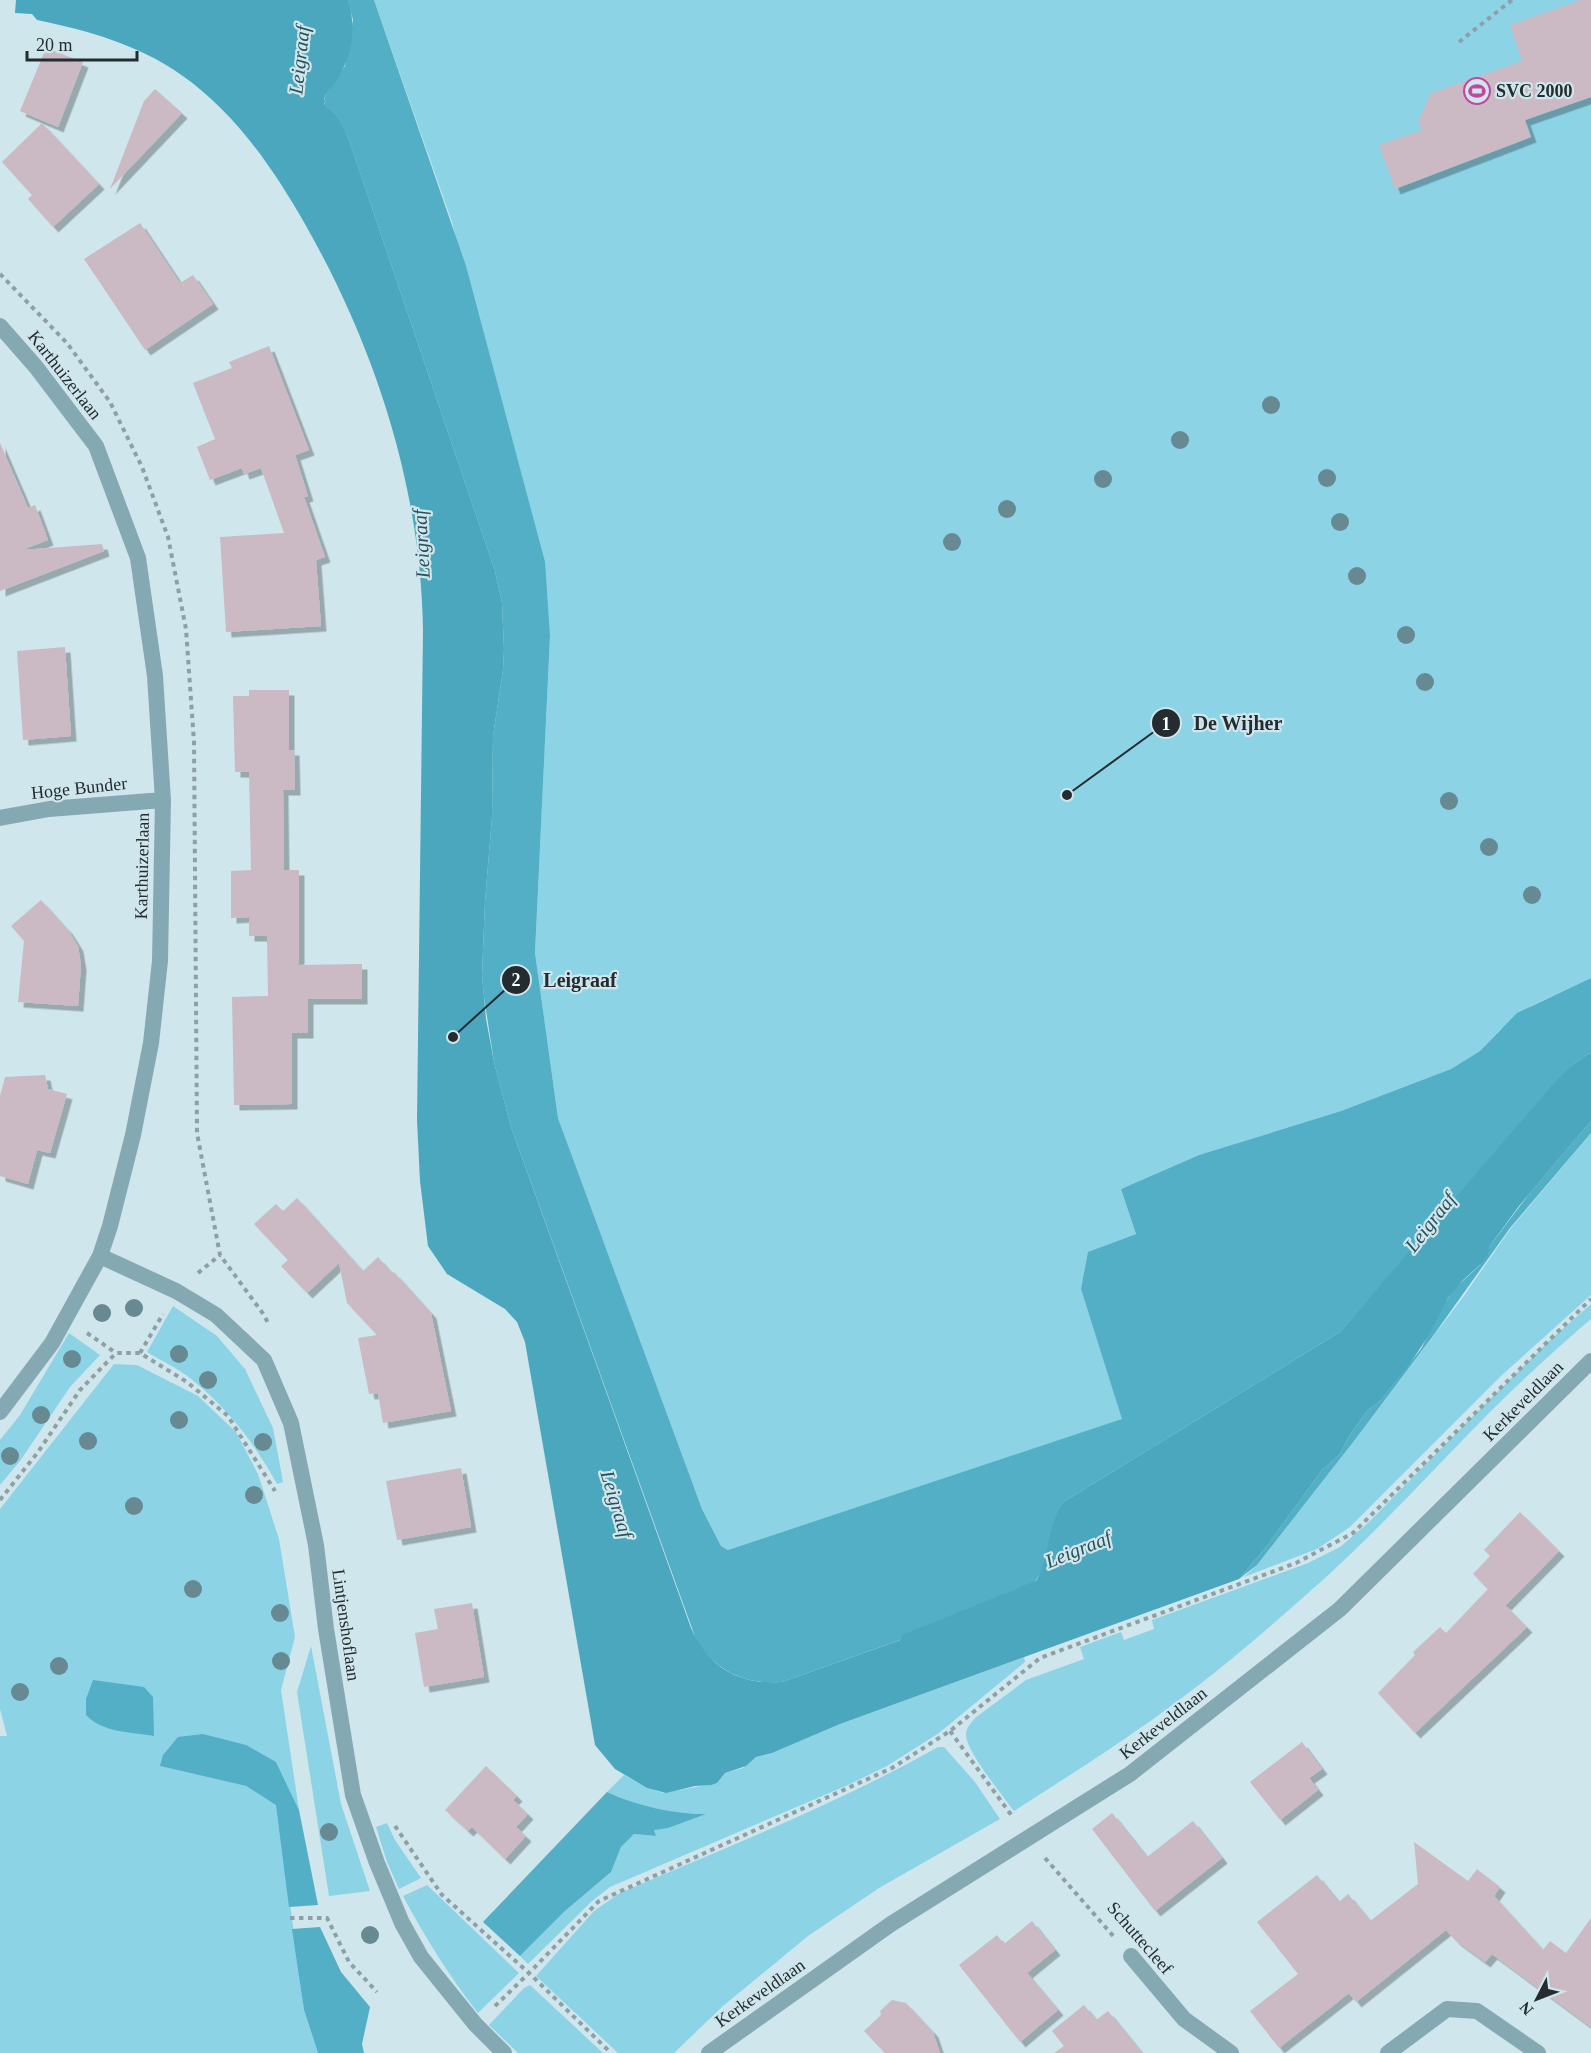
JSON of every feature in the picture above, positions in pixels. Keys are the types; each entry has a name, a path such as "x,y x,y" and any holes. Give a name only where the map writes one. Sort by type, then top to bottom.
{"street":[{"name":"Karthuizerlaan","path":"0,326 36,367 96,447 138,558 155,676 163,800 160,961 151,1043 133,1135 100,1256 52,1343 0,1412"},
{"name":"Hoge Bunder","path":"0,818 49,809 163,800"},
{"name":"Lintjenshoflaan","path":"100,1256 176,1292 216,1315 264,1360 291,1424 316,1545 326,1629 353,1795 377,1863 402,1923 421,1957 475,2024 504,2053"},
{"name":"Kerkeveldlaan","path":"709,2053 891,1924 1130,1774 1340,1609 1591,1361"},
{"name":"Schuttecleef","path":"1131,1956 1184,2019 1231,2053"},
{"path":"1388,2053 1447,2009 1476,2011 1538,2053"}],"path":[{"path":"1460,42 1512,0"},
{"path":"0,274 67,343 110,402 142,467 168,537 186,629 194,742 197,1132 220,1255 264,1315 274,1335"},
{"path":"475,2024 529,1973 599,1901 892,1768 950,1731 1040,1658 1296,1563 1353,1533 1591,1299"},
{"path":"66,1318 116,1353 141,1353 187,1382 228,1416 279,1497"},
{"path":"0,1500 38,1452 80,1390 116,1353"},
{"name":"Schuttecleef","path":"950,1731 1029,1839 1131,1956"},
{"path":"394,1826 442,1895 529,1973 611,2053"},
{"path":"290,1918 327,1918 349,1962 377,1992"}],"shaded area":[{"path":"348,0 374,0 466,266 545,562 550,636 535,953 558,1118 702,1509 721,1546 728,1550 1122,1419 1081,1289 1088,1252 1136,1234 1121,1189 1199,1155 1341,1111 1451,1069 1480,1051 1517,1013 1591,978 1591,1052 1575,1063 1340,1332 1065,1501 1044,1567 1029,1589 1018,1598 782,1682 756,1681 734,1674 714,1661 697,1642 511,1127 494,1062 482,975 492,817 493,736 503,670 502,603 495,571 349,140 337,119 325,106 326,94 345,66 353,20"},
{"path":"374,0 1591,0 1591,978 1531,1006 1500,1030 1480,1051 1451,1069 1341,1111 1199,1155 1121,1189 1136,1234 1089,1252 1081,1289 1123,1419 728,1550 721,1546 702,1509 558,1118 535,953 550,636 452,222"},
{"path":"1591,1121 1591,1133 1510,1228 1433,1336 1257,1565 1239,1579 1267,1546 1322,1470 1340,1454 1349,1436 1367,1411 1380,1401 1421,1349 1455,1288 1480,1265 1489,1247 1529,1194"},
{"path":"1591,1133 1591,1295 1502,1375 1350,1527 1317,1549 1244,1577 1257,1565 1354,1441 1463,1297 1511,1228"},
{"path":"1591,1304 1591,1319 1513,1389 1367,1538 1290,1609 1217,1671 1159,1715 1014,1811 972,1752 966,1735 975,1718 1026,1680 1084,1659 1080,1647 1121,1632 1124,1640 1154,1629 1152,1620 1308,1563 1340,1547 1368,1523 1548,1342"},
{"path":"173,1306 217,1336 245,1369 273,1428 283,1482 277,1484 250,1441 205,1390 186,1375 147,1352"},
{"path":"69,1333 100,1355 70,1387 20,1461 0,1485 0,1440 20,1415"},
{"path":"114,1364 137,1365 198,1396 236,1432 258,1474 279,1539 295,1637 281,1690 299,1810 276,1762 160,1766 246,1786 277,1805 304,2010 318,2053 0,2053 0,1736 7,1736 0,1709 0,1509"},
{"path":"311,1646 341,1804 370,1891 329,1896 297,1692"},
{"path":"1024,1657 1025,1662 939,1733 887,1766 610,1887 591,1902 528,1964 520,1956 565,1911 611,1872 621,1847 634,1834 655,1836 654,1830 703,1814 654,1808 607,1792 624,1775 647,1788 663,1793 717,1783 725,1773 743,1768 756,1757 772,1753 840,1724"},
{"path":"93,1680 144,1687 153,1697 154,1736 109,1728 86,1715 86,1699"},
{"path":"203,1734 246,1745 276,1762 299,1810 318,1905 289,1907 276,1805 246,1786 160,1766 163,1755 178,1737"},
{"path":"938,1747 944,1747 975,1782 1000,1819 879,1888 808,1936 723,2006 674,2053 618,2053 536,1976 594,1911 620,1893 821,1806"},
{"path":"607,1792 655,1808 681,1813 706,1814 668,1828 654,1830 656,1836 634,1834 621,1847 611,1872 565,1911 520,1956 483,1922"},
{"path":"387,1823 395,1840 421,1878 399,1889 387,1862 376,1827"},
{"path":"427,1885 519,1973 478,2013 438,1956 403,1896"},
{"path":"320,1927 341,1972 370,2007 362,2044 364,2053 318,2053 304,2010 292,1929"},
{"path":"530,1985 603,2053 518,2053 489,2025 524,1988"}],"water":[{"path":"16,0 348,0 352,21 349,52 341,72 324,98 324,103 337,118 349,140 495,571 502,603 503,670 493,736 492,817 482,975 486,1019 494,1062 511,1127 691,1628 707,1654 727,1671 752,1680 782,1682 1013,1600 1027,1592 1036,1582 1042,1569 1052,1527 1065,1501 1340,1332 1556,1081 1591,1052 1591,1121 1519,1206 1489,1247 1483,1262 1448,1298 1429,1335 1409,1365 1380,1401 1367,1411 1349,1436 1340,1454 1322,1470 1267,1546 1239,1579 840,1724 772,1753 756,1757 746,1766 725,1773 717,1783 711,1785 695,1786 666,1793 647,1788 615,1769 595,1745 525,1342 517,1322 505,1309 447,1274 428,1246 420,1181 417,1120 423,630 414,524 390,420 353,319 330,271 280,182 235,123 200,89 147,54 112,40 37,20 32,14 15,13"}],"building":[{"path":"1580,0 1591,0 1591,97 1525,120 1531,137 1395,189 1379,145 1422,130 1418,121 1431,93 1522,61 1510,25"},
{"path":"46,48 83,62 58,127 20,111"},
{"path":"155,89 182,113 110,189 144,101"},
{"path":"42,123 99,184 53,227 28,199 32,195 2,162"},
{"path":"140,223 180,283 193,275 213,304 145,350 84,259"},
{"path":"269,346 309,450 295,455 308,496 304,497 325,557 316,560 321,626 226,632 220,537 284,533 261,468 244,474 242,468 210,480 197,447 215,439 193,383 232,368 229,362"},
{"path":"0,443 28,508 35,505 48,540 22,550 102,544 104,551 0,591"},
{"path":"65,647 71,736 23,740 17,651"},
{"path":"249,690 289,690 289,750 294,750 295,790 283,790 284,870 299,870 299,965 362,964 362,999 308,999 308,1033 292,1033 292,1104 234,1105 232,997 268,996 267,936 249,936 249,917 231,918 231,871 251,870 249,772 235,772 233,696 249,696"},
{"path":"41,900 68,930 78,946 81,965 78,1006 18,1002 24,941 11,926"},
{"path":"45,1075 48,1089 67,1094 50,1153 37,1150 28,1184 0,1176 0,1096 5,1077"},
{"path":"297,1198 363,1271 378,1257 431,1313 451,1411 383,1423 378,1393 369,1394 358,1338 377,1335 347,1303 339,1263 307,1293 281,1266 288,1260 254,1224 276,1204 283,1211"},
{"path":"461,1468 471,1527 397,1540 386,1481"},
{"path":"1520,1512 1559,1551 1506,1605 1501,1601 1527,1627 1415,1733 1378,1693 1415,1655 1413,1652 1440,1627 1446,1633 1488,1589 1473,1574 1490,1556 1484,1550"},
{"path":"472,1603 484,1677 424,1687 415,1633 438,1629 434,1609"},
{"path":"1302,1742 1322,1769 1309,1778 1318,1790 1280,1820 1250,1782"},
{"path":"486,1766 517,1796 513,1800 528,1814 516,1827 526,1836 505,1859 472,1827 468,1831 445,1810"},
{"path":"1112,1813 1147,1857 1193,1821 1222,1858 1155,1911 1092,1829"},
{"path":"1414,1842 1468,1881 1477,1869 1500,1887 1494,1896 1543,1950 1550,1941 1566,1953 1591,1918 1591,2027 1492,1954 1485,1962 1455,1940 1446,1930 1356,2002 1349,1993 1279,2048 1250,2011 1298,1974 1257,1922 1317,1875 1339,1902 1348,1894 1370,1921 1418,1884"},
{"path":"1032,1921 1055,1950 1027,1973 1058,2010 1020,2042 959,1965 997,1935 1004,1944"},
{"path":"892,2000 906,2003 933,2032 940,2053 885,2053 864,2031 881,2015 880,2011"},
{"path":"1084,2005 1096,2020 1108,2011 1142,2053 1054,2053 1064,2046 1052,2031"}],"waterway":[{"name":"Leigraaf","path":"906,1639 1044,1583"}],"place":[{"name":"SVC 2000","path":"1477,91"},
{"name":"De Wijher","path":"1067,795"},
{"name":"Leigraaf","path":"453,1037"}]}
